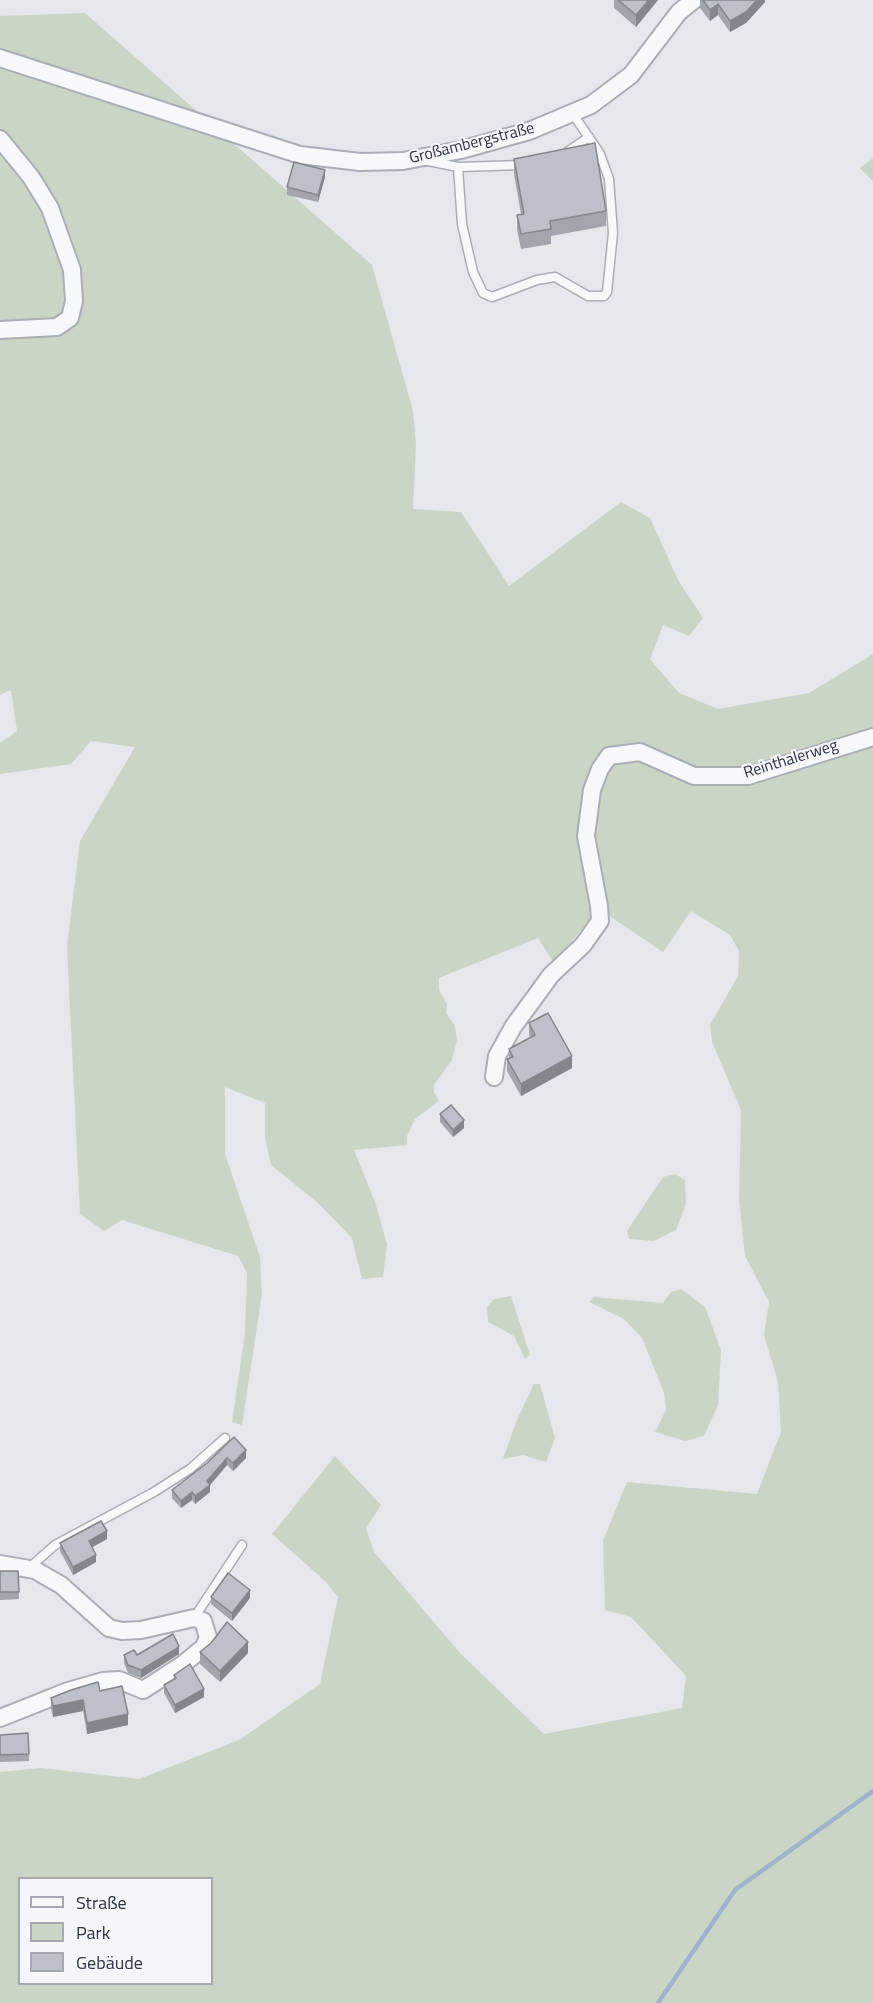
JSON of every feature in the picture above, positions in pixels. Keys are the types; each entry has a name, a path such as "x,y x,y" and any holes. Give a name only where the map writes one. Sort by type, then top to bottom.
{"street":[{"name":"Großambergstraße","path":"0,58 300,155 382,163 420,158 530,131 573,114 605,97 631,75 679,12 694,0"},
{"path":"0,139 31,177 50,208 70,261 74,302 70,318 57,327 46,330 0,330"},
{"name":"Reinthalerweg","path":"494,1077 497,1056 513,1027 551,975 583,945 600,921 586,836 592,790 600,769 609,756 640,752 694,776 748,776 873,737"},
{"path":"0,1564 29,1568 61,1585 109,1628 141,1630 194,1618 203,1621 208,1637 204,1647 182,1665 143,1690 118,1680 104,1681 68,1691 0,1718"}],"lane":[{"path":"458,167 462,224 473,272 483,293 492,297 537,280 555,277 588,296 604,296 608,280 613,209 606,168 573,114"},
{"path":"556,157 589,137"},
{"path":"420,158 458,167 507,168 531,164"},
{"path":"29,1568 55,1545 154,1492 190,1469 225,1438"},
{"path":"194,1618 242,1545"}],"green space":[{"path":"85,13 372,265 413,411 416,445 413,509 461,512 509,586 621,502 650,518 679,582 703,618 689,636 663,625 650,659 679,693 718,709 809,693 873,654 873,2003 0,2003 0,1772 41,1768 139,1779 239,1740 320,1684 338,1597 325,1581 272,1534 335,1456 381,1505 366,1528 374,1552 461,1654 544,1734 682,1708 686,1676 631,1617 605,1610 603,1541 627,1482 757,1494 781,1432 778,1382 764,1335 769,1302 745,1256 739,1199 741,1110 712,1042 710,1025 738,976 739,951 730,935 691,911 663,952 608,915 589,920 554,963 538,938 439,978 439,990 447,1004 446,1013 455,1026 457,1040 452,1060 434,1085 434,1092 439,1101 415,1119 407,1136 407,1145 354,1150 375,1202 387,1244 383,1277 362,1279 352,1238 318,1203 271,1165 265,1137 265,1103 225,1087 225,1154 260,1257 262,1294 242,1425 232,1422 245,1333 247,1273 238,1256 122,1220 104,1231 80,1214 67,946 80,841 135,747 91,741 71,764 0,774 0,743 17,731 11,690 0,695 0,16"},
{"path":"873,158 873,181 860,168"},
{"path":"675,1174 685,1180 686,1204 676,1230 654,1241 629,1239 627,1231 663,1177"},
{"path":"681,1289 705,1307 721,1350 718,1405 704,1436 685,1441 655,1432 666,1410 664,1393 642,1338 624,1319 589,1302 594,1297 663,1303 671,1292"},
{"path":"511,1296 530,1355 525,1359 514,1336 488,1322 487,1307 494,1299"},
{"path":"534,1384 540,1384 555,1438 546,1462 523,1455 503,1459 516,1422"}],"building":[{"path":"618,0 649,0 636,15"},
{"path":"703,0 757,0 746,12 730,21 718,4 710,10"},
{"path":"595,143 606,211 550,221 551,229 521,234 517,215 524,214 514,159"},
{"path":"294,162 325,170 318,195 287,187"},
{"path":"548,1013 572,1056 521,1084 507,1059 513,1057 509,1049 535,1035 529,1023"},
{"path":"451,1105 464,1120 453,1130 440,1114"},
{"path":"234,1437 246,1450 233,1463 227,1458 207,1481 210,1485 195,1496 192,1492 181,1501 172,1490 207,1463"},
{"path":"101,1521 107,1531 89,1541 96,1555 73,1567 60,1543"},
{"path":"0,1571 18,1571 19,1592 0,1592"},
{"path":"228,1573 250,1590 232,1613 211,1597"},
{"path":"227,1622 248,1642 220,1671 200,1652 211,1643"},
{"path":"173,1634 179,1646 176,1649 141,1670 128,1665 124,1655 134,1650 137,1655"},
{"path":"190,1664 204,1689 175,1705 164,1685 176,1678 174,1675"},
{"path":"98,1682 100,1691 122,1686 128,1714 87,1723 83,1700 53,1706 51,1698"},
{"path":"28,1733 29,1754 0,1755 0,1735"}],"waterway":[{"path":"658,2003 735,1890 873,1791"}]}
